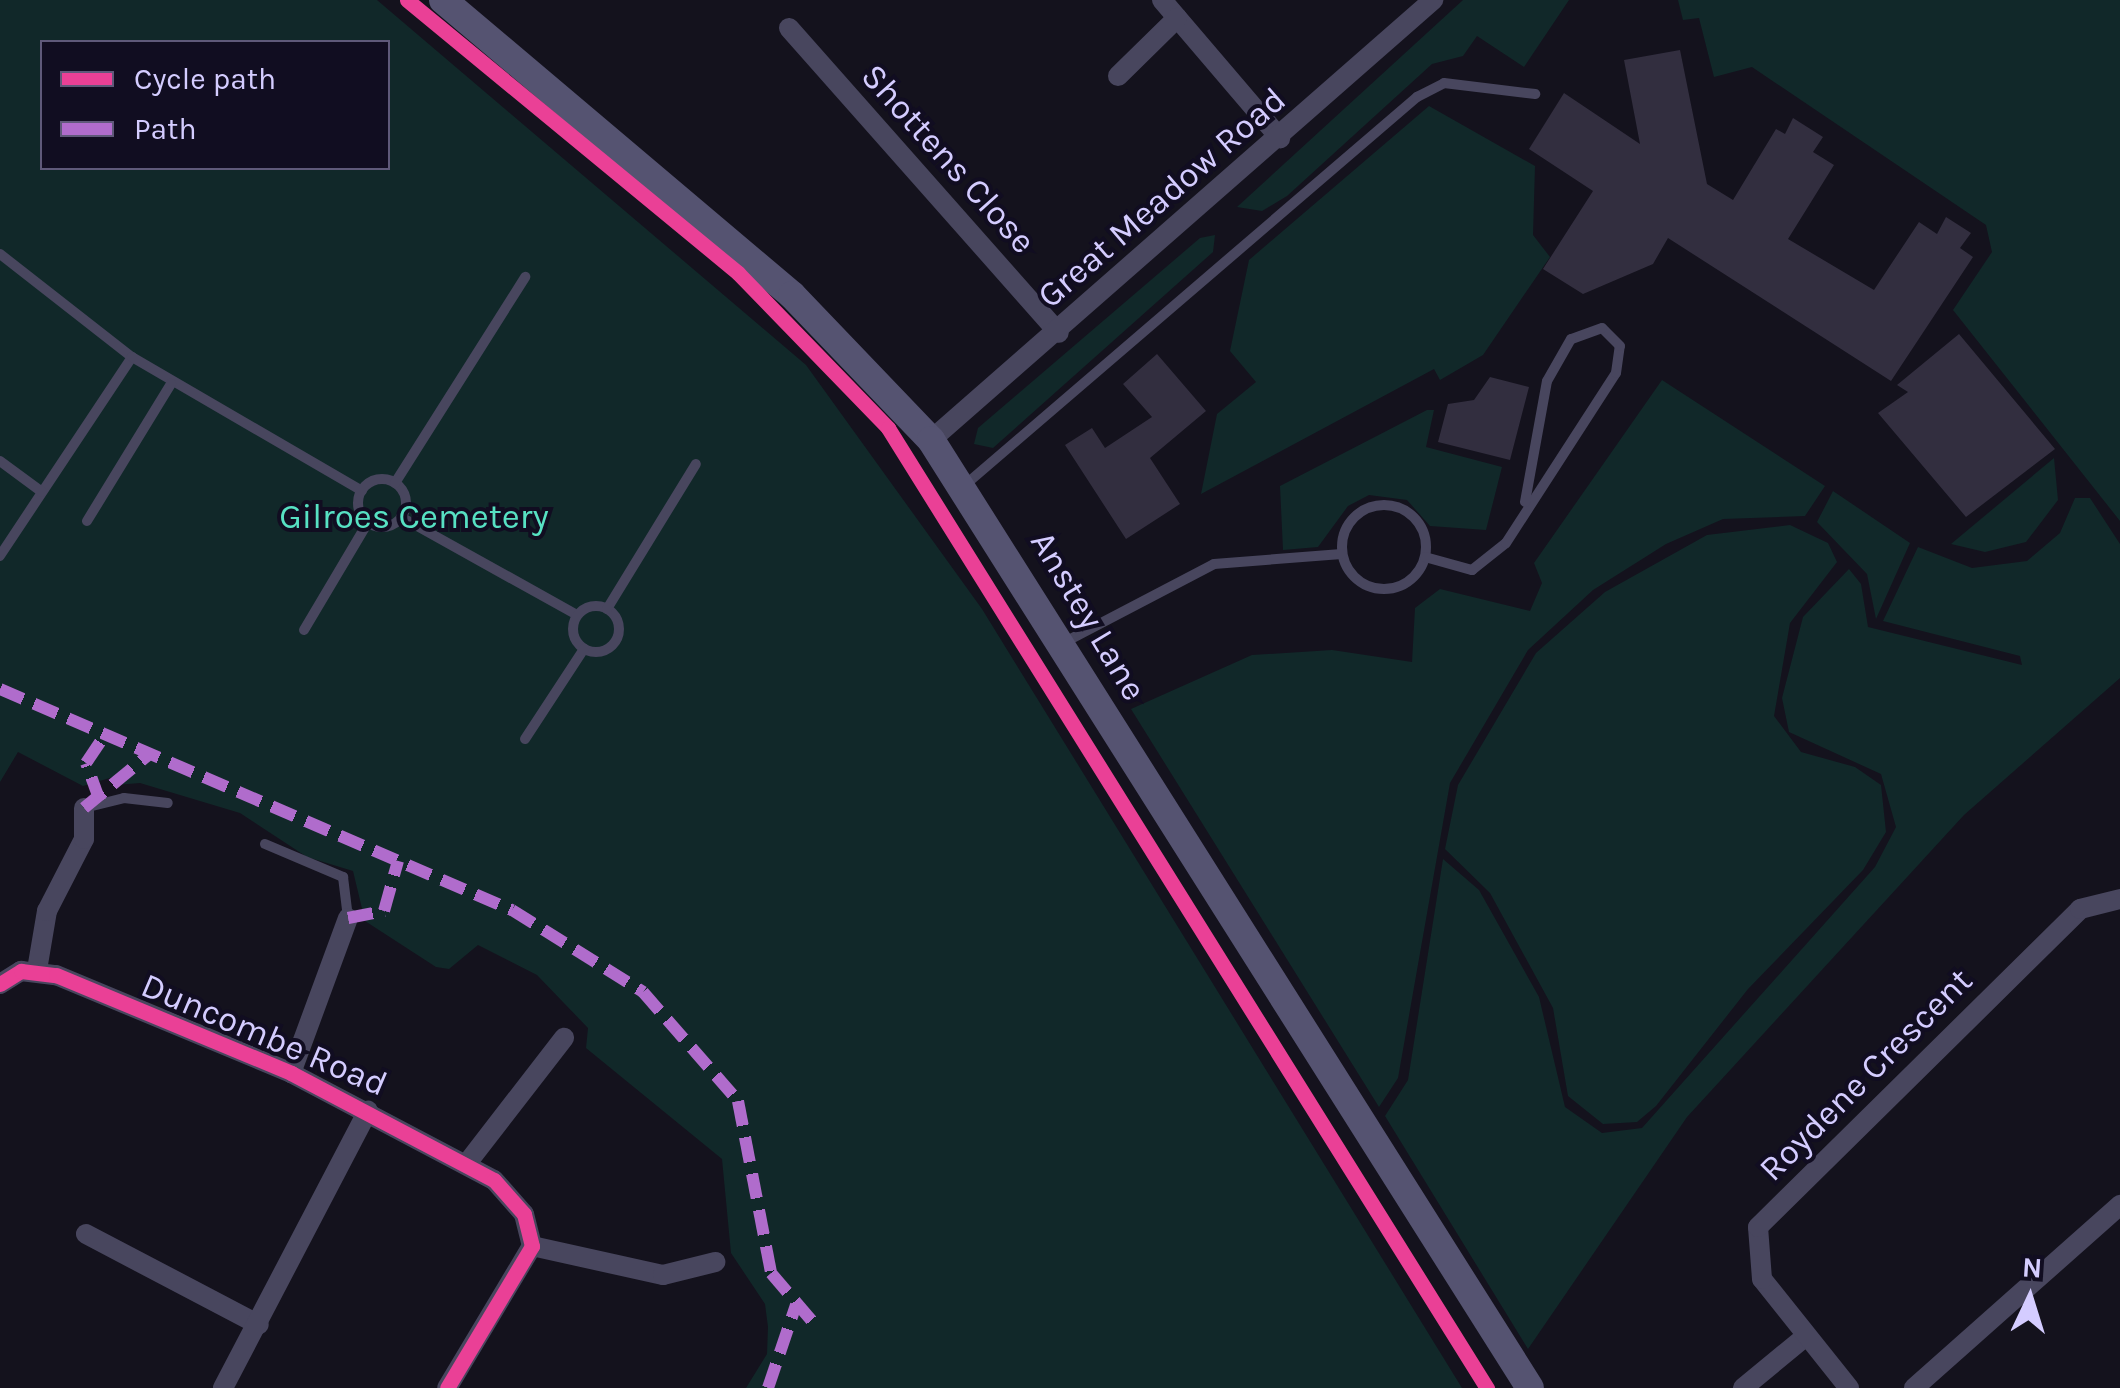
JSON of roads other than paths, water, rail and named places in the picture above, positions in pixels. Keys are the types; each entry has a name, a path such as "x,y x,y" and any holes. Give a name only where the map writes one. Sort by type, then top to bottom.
{"main road":[{"name":"Anstey Lane","path":"443,0 792,295 931,440 965,486 1060,645 1530,1388"}],"street":[{"path":"1162,0 1280,138"},
{"name":"Great Meadow Road","path":"931,440 1280,138 1432,0"},
{"path":"1118,76 1177,18"},
{"name":"Shottens Close","path":"789,28 1059,332"},
{"path":"0,984 38,970 47,911 84,839 84,808"},
{"name":"Roydene Crescent","path":"1848,1388 1762,1279 1758,1227 2080,910 2120,899"},
{"path":"291,1073 348,918"},
{"name":"Duncombe Road","path":"38,970 291,1073 468,1162 516,1202 532,1246"},
{"path":"468,1162 564,1038"},
{"path":"223,1388 368,1111"},
{"path":"1914,1388 2120,1205"},
{"path":"86,1234 259,1325"},
{"path":"447,1388 532,1246 662,1276 716,1262"},
{"path":"1743,1388 1806,1336"}],"lane":[{"path":"965,486 1417,96 1444,83 1535,94"},
{"path":"0,254 170,384 362,490"},
{"path":"396,484 525,277"},
{"path":"1424,557 1472,570 1506,543 1524,502 1616,373 1620,346 1602,328 1570,340 1547,381 1524,502"},
{"path":"0,556 132,357"},
{"path":"87,521 170,384"},
{"path":"0,461 42,492"},
{"path":"368,522 401,517 577,615 607,609 696,464"},
{"path":"362,490 373,481 396,484 405,496 401,517"},
{"path":"304,630 368,522 362,490"},
{"path":"1384,504 1419,523 1424,557 1404,585 1376,589 1351,575 1342,554 1349,522 1384,504"},
{"path":"1060,645 1214,564 1342,554"},
{"path":"577,615 574,638 584,649 607,650 618,638 607,609"},
{"path":"525,739 584,649"},
{"path":"84,808 124,798 168,804"},
{"path":"265,844 342,878 348,918"}],"park label":[{"name":"Gilroes Cemetery","path":"414,517"}]}
